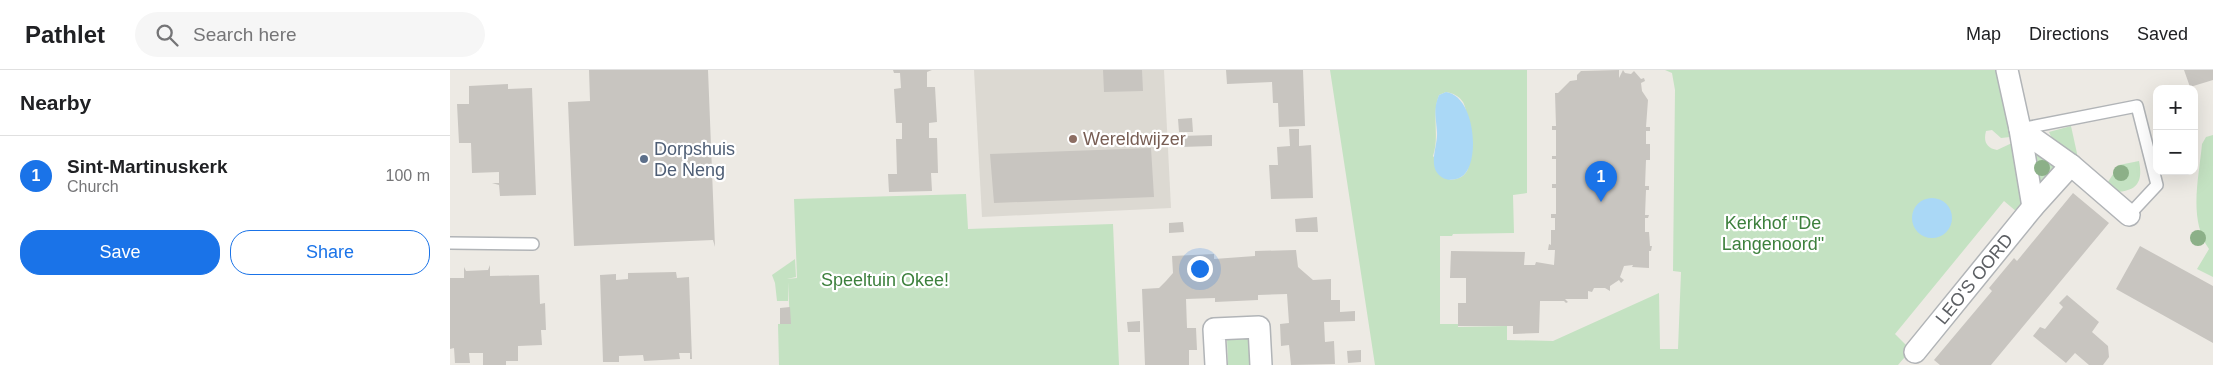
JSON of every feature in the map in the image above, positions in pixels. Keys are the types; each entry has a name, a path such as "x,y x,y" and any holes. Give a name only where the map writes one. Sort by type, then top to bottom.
{"street":[{"path":"2007,70 2034,207"},
{"path":"2020,129 2071,165 2129,215"},
{"name":"LEO'S OORD","path":"1914,352 2071,165"},
{"path":"1216,365 1214,329 1259,327 1261,365"}],"lane":[{"path":"2020,129 2137,106 2156,185 2129,215"},
{"path":"450,243 533,244"}],"shaded area":[{"name":"Wereldwijzer","path":"974,70 1164,70 1171,208 982,217"}],"green space":[{"name":"Kerkhof \"De Langenoord\"","path":"1330,70 1527,70 1527,193 1513,195 1514,233 1440,236 1440,324 1458,324 1458,327 1507,326 1507,340 1553,341 1659,293 1660,349 1678,349 1681,272 1673,271 1675,90 1672,73 1665,70 1996,70 2012,143 2026,207 2017,212 2004,201 1895,334 1911,350 1898,365 1375,365","holes":["1446,92 1460,98 1465,107 1470,136 1470,157 1467,171 1462,177 1450,180 1433,156 1436,140 1435,118 1439,95","1992,130 2001,138 2010,137 2012,143 1997,150 1988,146 1985,135 1986,131"]},
{"path":"2071,126 2078,158 2053,141 2049,132"},
{"path":"2213,135 2213,277 2197,269 2209,249 2199,225 2196,198 2202,144 2206,137"},
{"path":"2032,150 2060,166 2041,187 2039,183"},
{"path":"2139,161 2140,174 2134,187 2129,190 2116,192 2106,185 2119,165"},
{"name":"Speeltuin Okee!","path":"966,194 968,229 1113,224 1119,365 779,365 778,324 790,324 788,282 788,301 777,301 772,275 795,259 796,277 787,279 797,278 794,199"},
{"path":"1250,336 1252,365 1228,365 1227,338"}],"water":[{"path":"1446,92 1456,96 1464,105 1469,118 1473,146 1467,170 1461,177 1452,180 1445,179 1438,174 1434,163 1437,138 1436,105 1439,95"},
{"path":"1936,198 1943,201 1949,207 1952,218 1951,226 1943,235 1936,238 1928,238 1921,235 1913,226 1912,214 1915,207 1924,199"}],"building":[{"path":"589,70 708,70 715,247 713,240 574,246 568,102 590,101"},
{"path":"893,70 932,70 927,72 927,87 935,87 937,122 929,123 929,138 937,138 938,173 931,173 932,191 889,192 888,174 897,174 896,139 902,139 902,123 896,123 894,89 901,88 900,73 894,73"},
{"path":"1103,70 1142,70 1143,91 1104,92"},
{"path":"1226,70 1303,70 1305,126 1279,127 1278,103 1273,103 1272,82 1227,84"},
{"path":"1619,70 1619,78 1623,70 1625,73 1631,74 1634,71 1641,79 1644,78 1645,81 1641,83 1642,91 1648,100 1646,127 1650,127 1650,131 1646,131 1646,144 1650,144 1650,160 1646,160 1645,186 1649,186 1649,190 1646,190 1645,215 1649,215 1648,218 1645,218 1645,232 1649,232 1650,246 1652,246 1651,251 1649,251 1649,268 1632,267 1633,265 1624,266 1620,277 1624,280 1621,283 1619,280 1610,286 1610,291 1605,288 1594,288 1592,292 1588,291 1588,299 1565,299 1568,302 1566,303 1564,301 1540,301 1539,333 1513,334 1513,326 1458,326 1458,303 1466,303 1466,278 1450,278 1451,251 1525,252 1524,265 1535,265 1536,262 1554,265 1555,250 1548,250 1549,244 1551,245 1551,230 1555,230 1555,218 1551,218 1551,214 1556,214 1556,188 1552,188 1552,184 1556,184 1556,159 1552,159 1552,156 1556,156 1556,130 1552,130 1552,126 1556,126 1555,93 1558,93 1570,81 1577,80 1577,75 1581,71"},
{"path":"2184,70 2213,70 2213,80 2197,85 2189,85"},
{"path":"508,84 508,89 532,88 536,195 500,196 499,185 492,183 499,183 499,172 472,173 471,143 459,143 457,104 469,104 469,86"},
{"path":"1192,118 1193,132 1179,132 1178,119"},
{"path":"1289,129 1299,129 1299,146 1311,145 1313,198 1271,199 1269,165 1278,165 1277,147 1290,146"},
{"path":"1212,135 1212,146 1181,147 1181,136"},
{"path":"1151,148 1154,197 994,203 990,154"},
{"path":"2073,193 2109,223 1991,365 1940,365 1934,360 1992,291 1989,288 2014,258 2017,261"},
{"path":"1317,217 1318,232 1296,232 1295,219"},
{"path":"1183,222 1184,232 1169,233 1169,223"},
{"path":"2140,246 2213,286 2213,343 2116,289"},
{"path":"1296,250 1298,267 1313,280 1331,279 1331,300 1340,300 1340,312 1355,311 1355,321 1324,322 1325,342 1334,341 1335,364 1291,365 1289,345 1281,346 1280,324 1289,323 1287,294 1258,295 1258,300 1215,302 1215,298 1186,299 1187,328 1196,328 1197,350 1189,350 1189,365 1145,365 1142,289 1159,288 1166,281 1173,273 1172,256 1214,254 1214,259 1255,256 1255,251"},
{"path":"490,265 490,276 539,275 540,304 545,303 546,330 541,330 542,345 518,346 518,361 506,361 506,365 483,365 483,353 469,353 470,363 455,363 454,348 450,349 450,278 464,278 464,267 466,271 488,270"},
{"path":"676,272 677,278 689,277 692,359 690,359 690,353 679,353 680,359 644,361 643,355 619,356 619,362 603,362 600,275 616,274 616,280 628,279 628,273"},
{"path":"2067,295 2099,322 2092,332 2108,346 2109,357 2103,365 2089,365 2075,353 2066,363 2033,336 2040,327 2045,329 2063,307 2059,303"},
{"path":"790,307 791,324 780,324 780,308"},
{"path":"1140,321 1140,332 1128,332 1127,322"},
{"path":"1361,350 1361,362 1348,363 1347,351"}],"place":[{"name":"Wereldwijzer","path":"1073,139"},
{"name":"Dorpshuis De Neng","path":"644,159"},
{"name":"Sint-Martinuskerk","path":"1601,202"}]}
